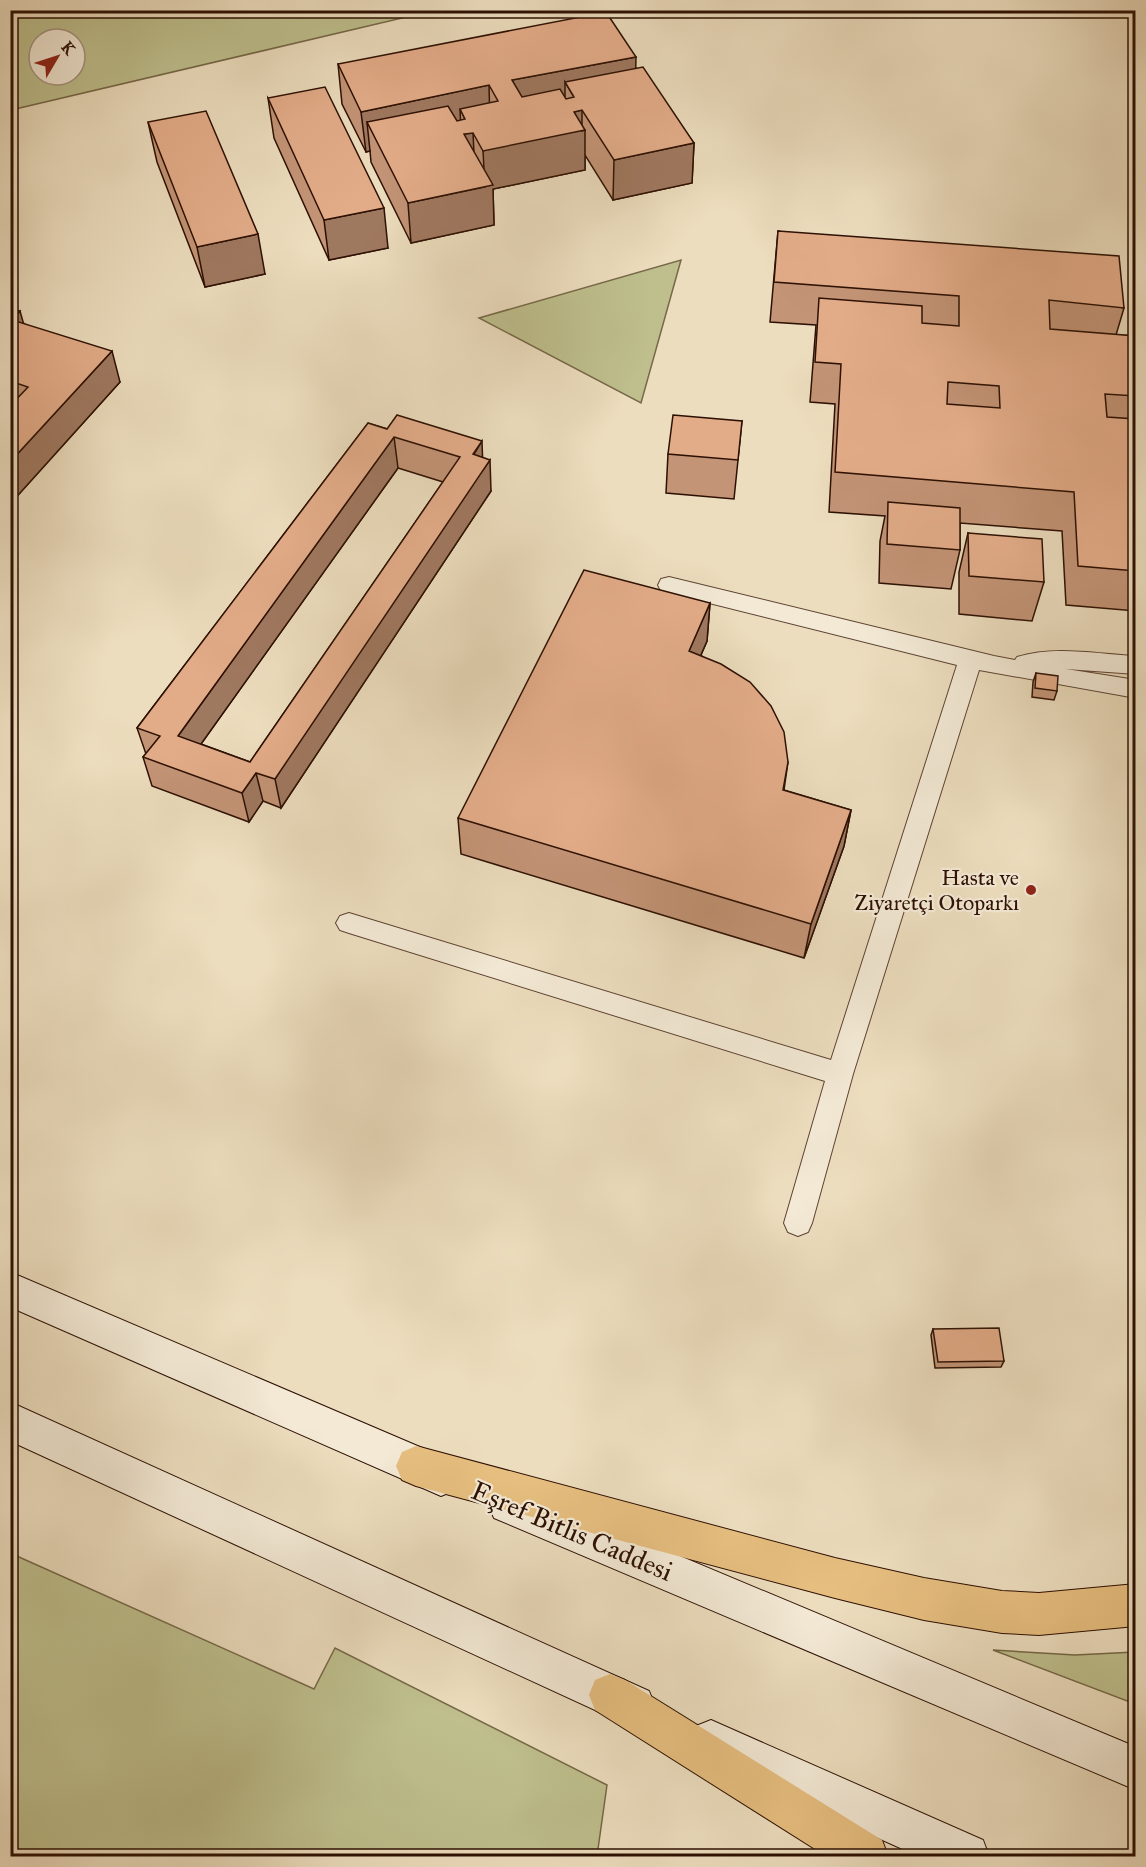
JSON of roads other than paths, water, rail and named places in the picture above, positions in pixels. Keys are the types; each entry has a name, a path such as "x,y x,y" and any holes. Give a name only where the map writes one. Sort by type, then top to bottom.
{"main road":[{"name":"Eşref Bitlis Caddesi","path":"10,1289 416,1466 953,1690 1136,1769"},
{"path":"10,1421 967,1857"},
{"path":"416,1466 835,1578 924,1599 1002,1612 1039,1614 1136,1605"},
{"path":"610,1695 866,1857"}],"lane":[{"path":"669,585 756,608 1015,669 1136,689"},
{"path":"798,1223 840,1074 971,658"},
{"path":"1015,669 1024,663 1052,659 1136,665"},
{"path":"349,923 840,1074"}],"place":[{"name":"Hasta ve Ziyaretçi Otoparkı","path":"1031,890"}]}
